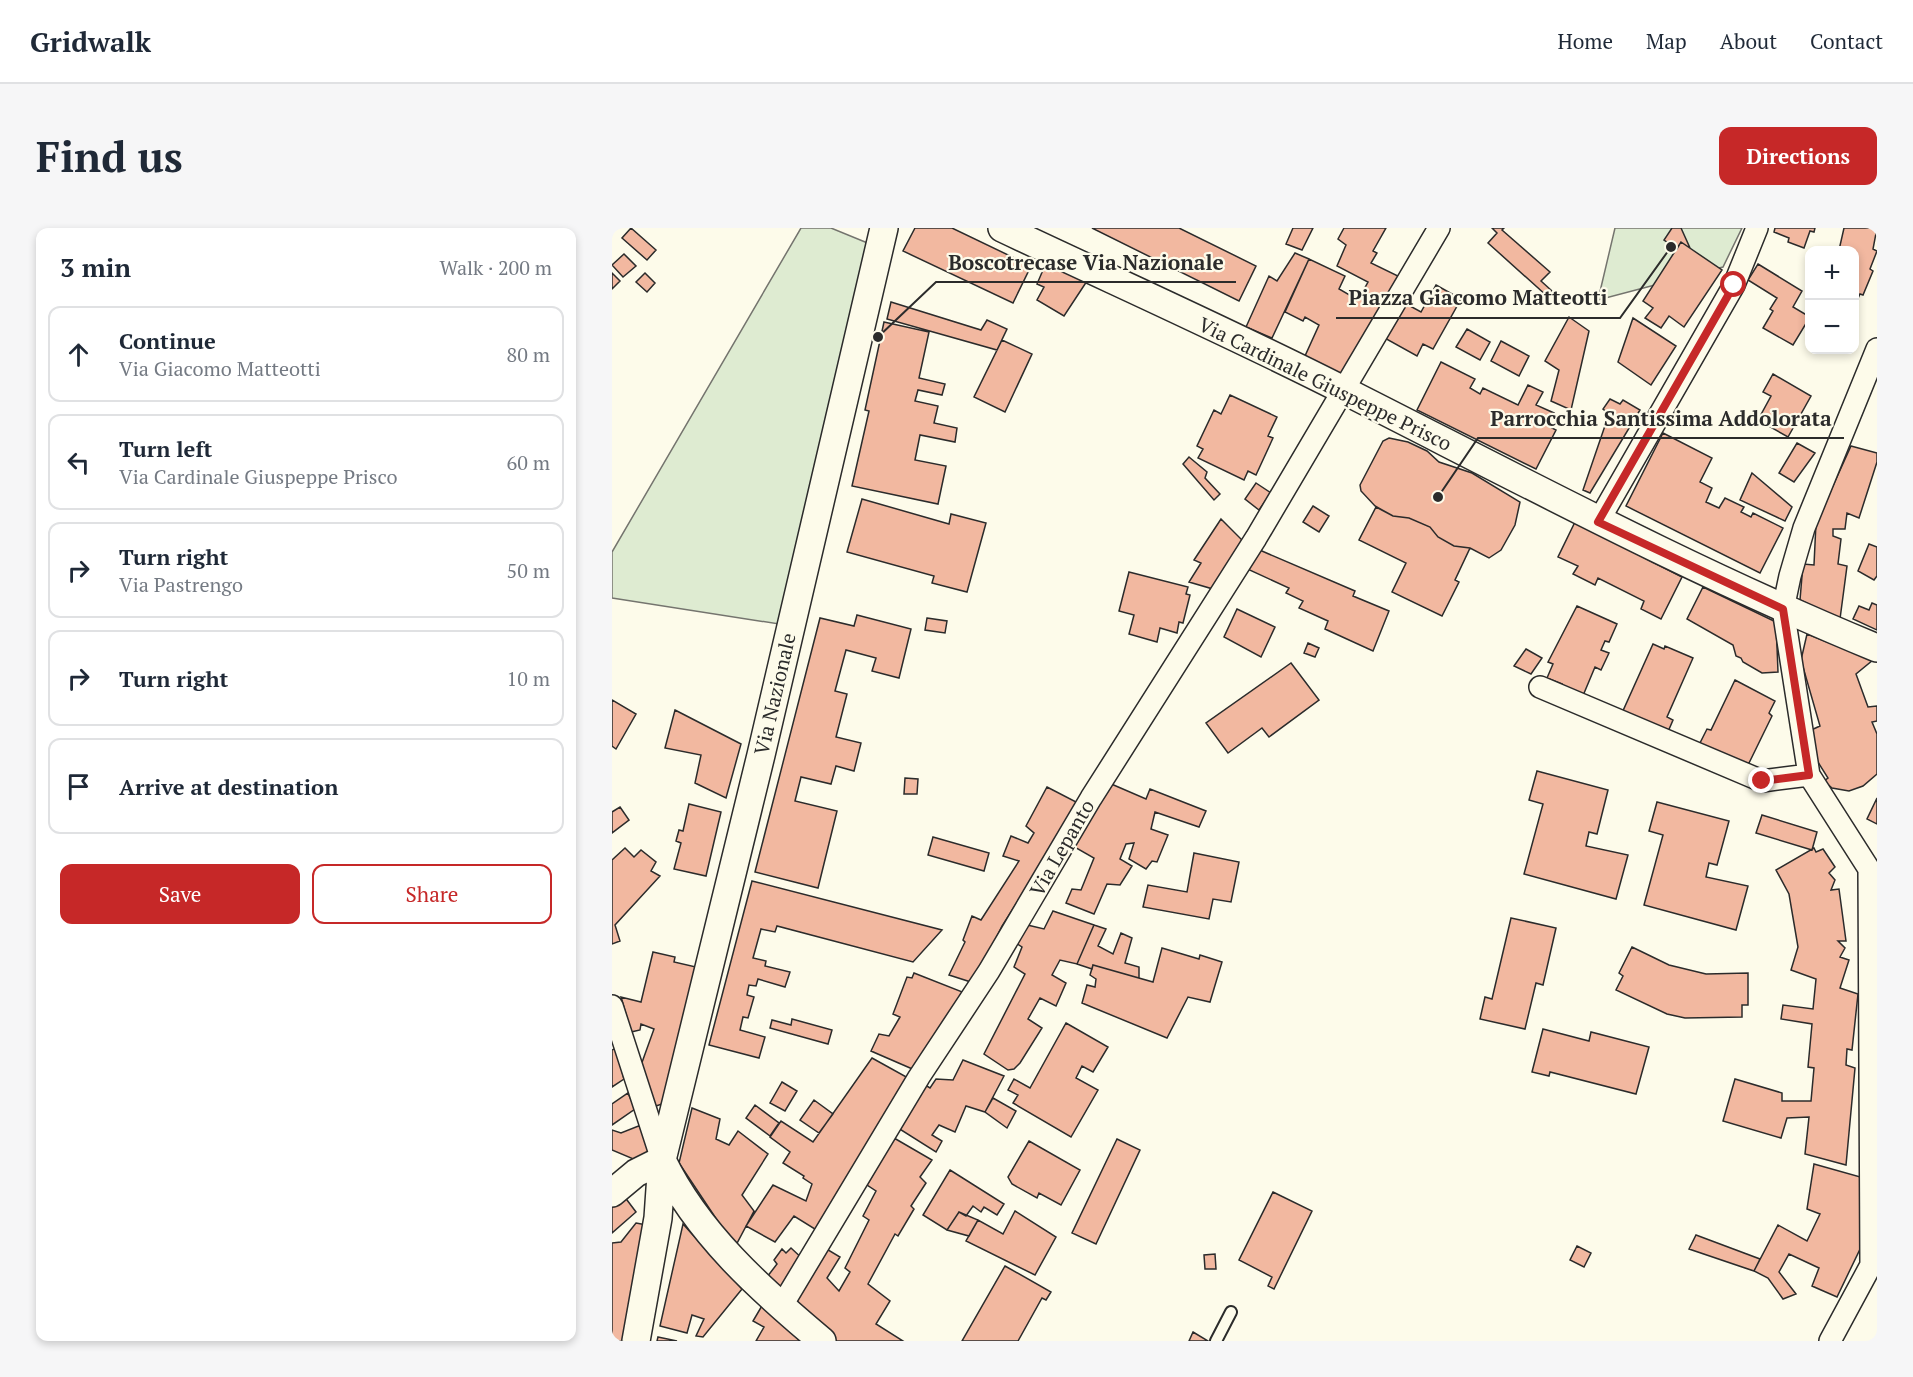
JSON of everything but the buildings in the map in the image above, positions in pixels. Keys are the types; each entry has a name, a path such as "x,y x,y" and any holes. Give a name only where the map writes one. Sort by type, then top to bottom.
{"street":[{"name":"Via Nazionale","path":"636,1341 658,1218 662,1160 758,767 884,228"},
{"name":"Via Cardinale Giuspeppe Prisco","path":"1002,228 1343,390 1598,522 1783,609 1877,648"},
{"name":"Via Lepanto","path":"781,1307 920,1077 989,971 1091,798 1256,538 1439,228"},
{"path":"1598,522 1734,285 1757,228"},
{"path":"1830,1341 1871,1265 1869,869 1809,775 1783,609 1804,528 1877,349"},
{"path":"1540,687 1762,781 1809,775"},
{"path":"612,1006 662,1160 671,1177 720,1246 781,1307 822,1341"},
{"path":"612,1193 636,1173 662,1160"}],"lane":[{"path":"1216,1341 1232,1312"}],"green space":[{"path":"801,228 831,228 870,244 779,624 612,598 612,552"},
{"path":"1615,228 1742,228 1723,267 1598,300"}],"place":[{"name":"Piazza Giacomo Matteotti","path":"1671,247"},
{"name":"Boscotrecase Via Nazionale","path":"878,337"},
{"name":"Parrocchia Santissima Addolorata","path":"1438,497"}],"route":[{"path":"1734,285 1598,522 1783,609 1809,775 1762,781"}]}
